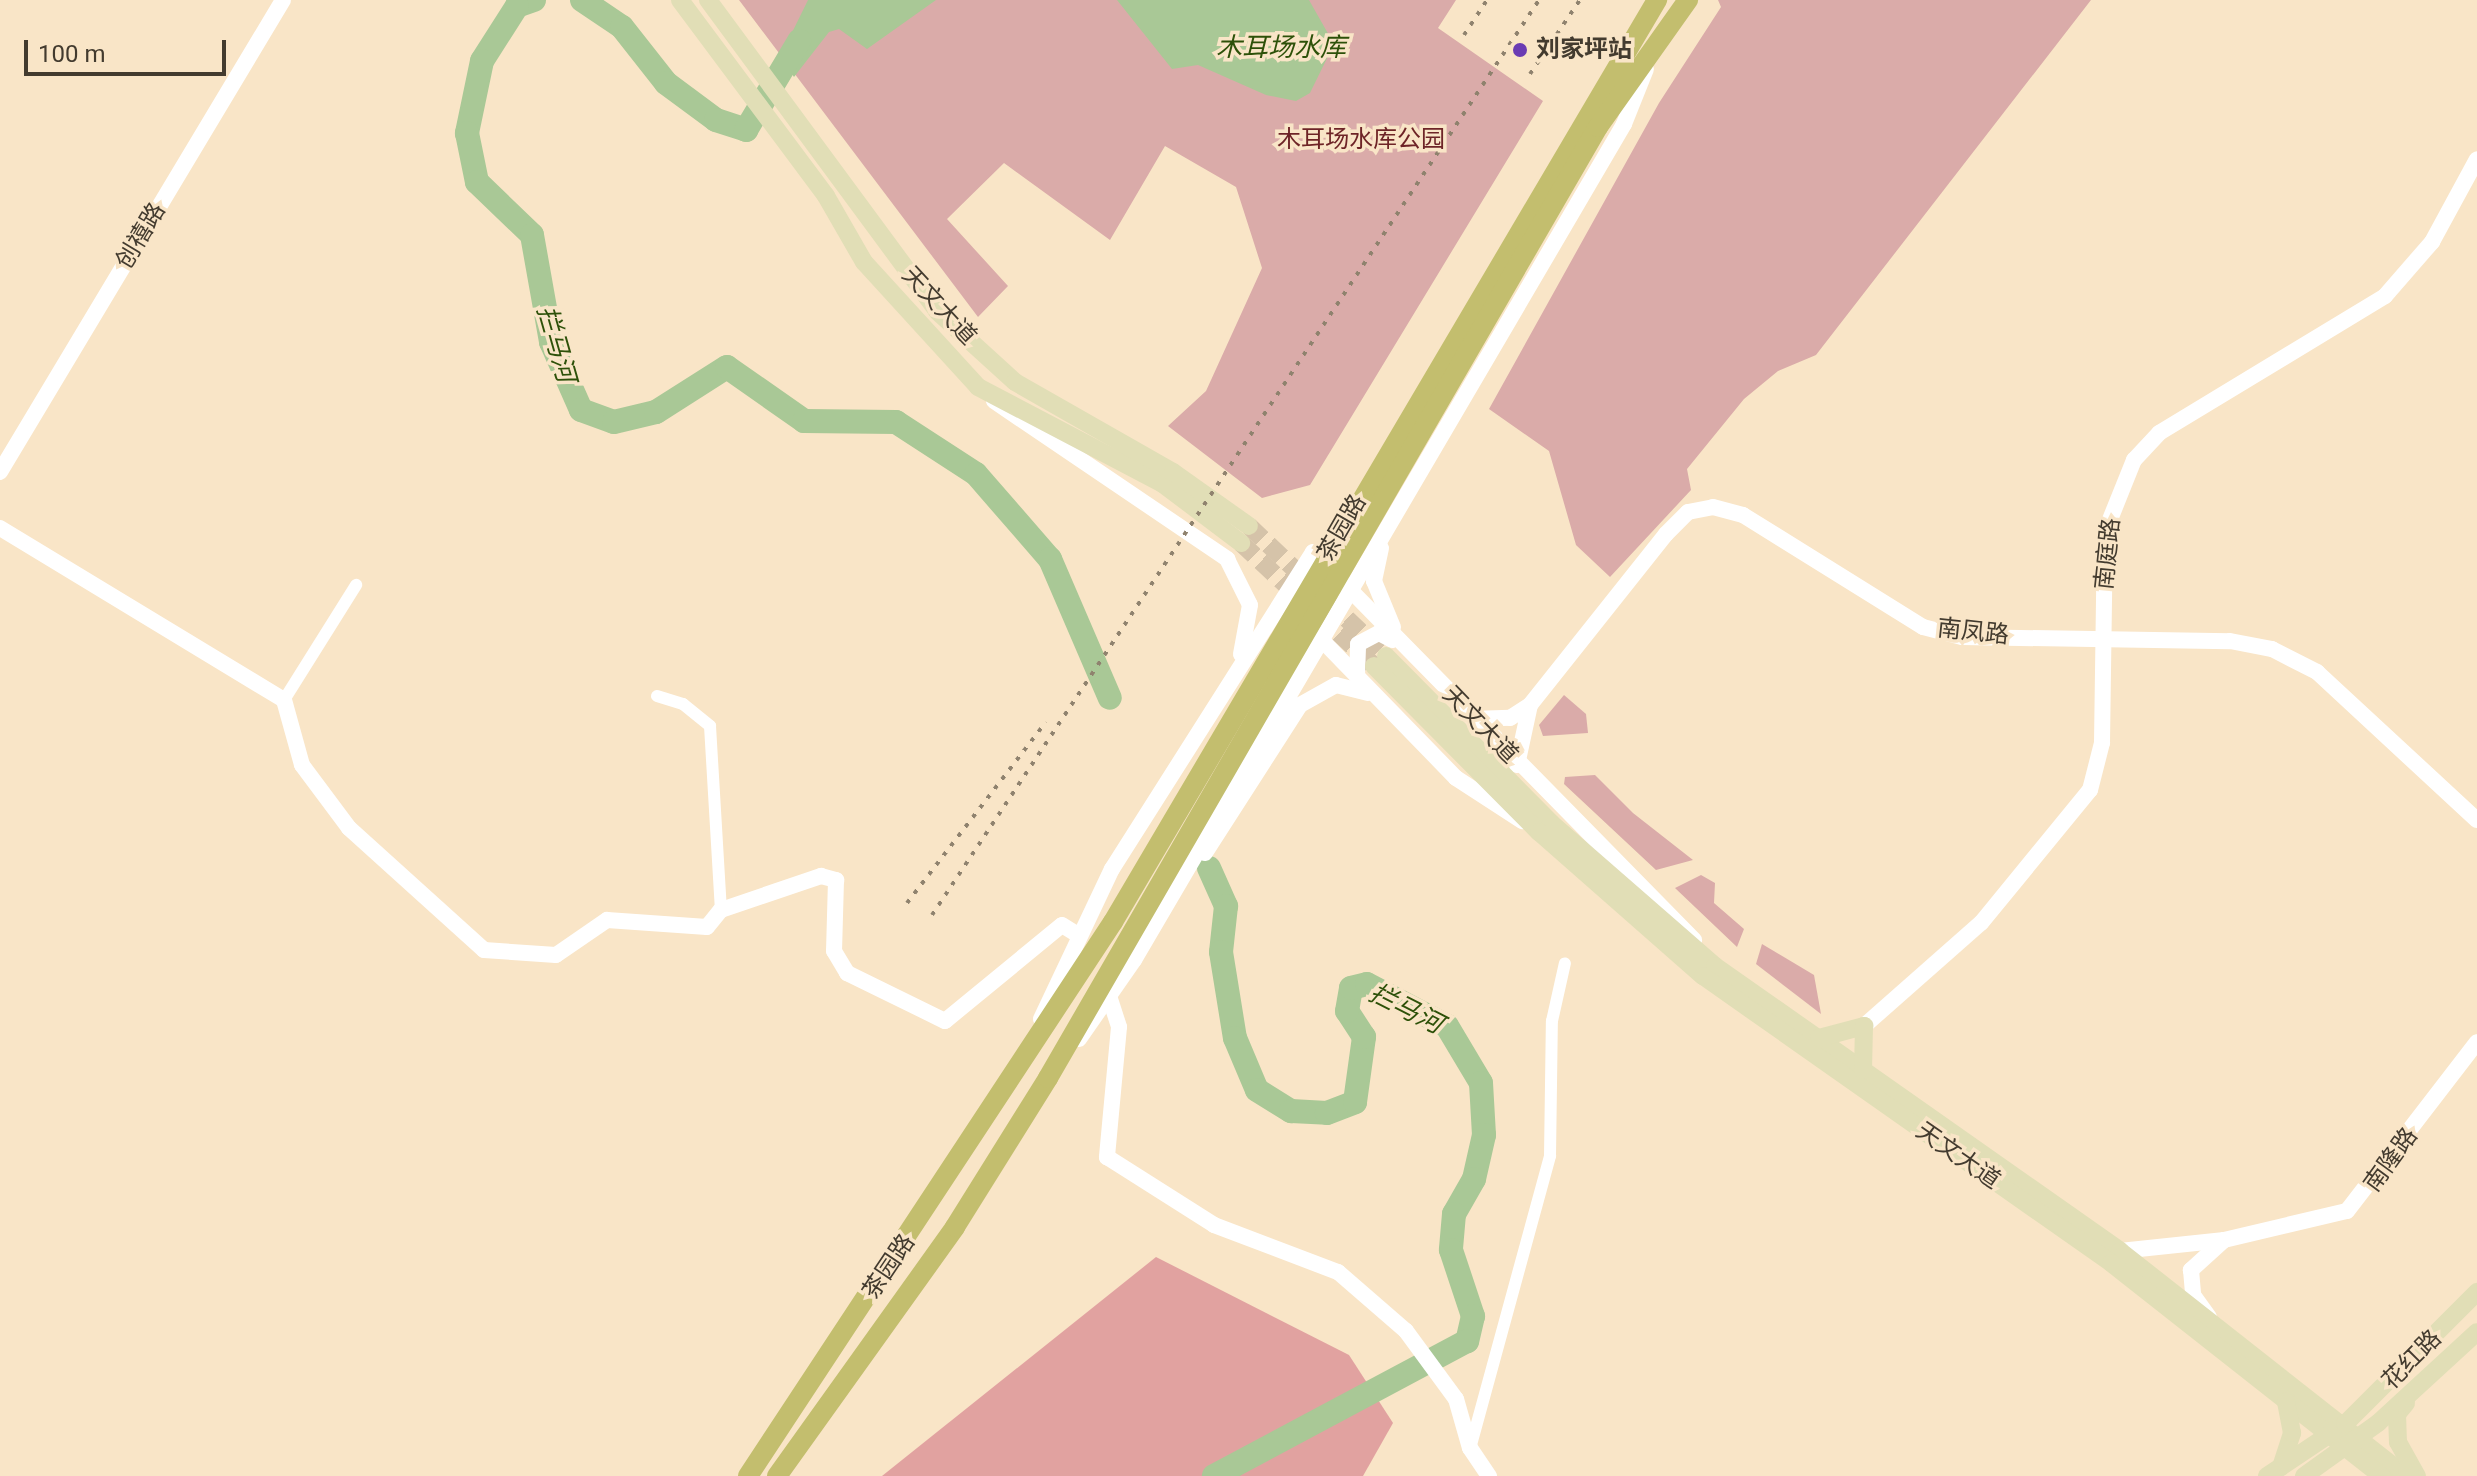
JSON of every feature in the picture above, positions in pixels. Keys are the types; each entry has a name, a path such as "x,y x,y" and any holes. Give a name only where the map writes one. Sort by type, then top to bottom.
{"main road":[{"name":"天文大道","path":"680,0 826,196 874,275 978,387 1163,484 1245,534 1173,472 1015,382 937,311 708,0"},
{"name":"茶园路","path":"777,1476 955,1227 1048,1078 1119,929 1591,123 1657,0"},
{"name":"茶园路","path":"1591,123 1650,57 1688,0"},
{"name":"天文大道","path":"2382,1476 2344,1435 2209,1318 2120,1251 1715,966 1551,823 1380,661 1539,832 1703,976 2111,1263 2286,1402 2344,1435 2406,1476"},
{"name":"茶园路","path":"748,1476 1025,1055 1119,929"},
{"path":"1819,1038 1864,1026 1863,1070"},
{"path":"2477,1294 2471,1310 2477,1319"},
{"name":"花红路","path":"2344,1435 2477,1294"},
{"name":"花红路","path":"2344,1435 2413,1392 2477,1332"},
{"path":"2413,1392 2397,1414 2397,1431 2417,1476"},
{"path":"2274,1471 2292,1433 2286,1402"},
{"path":"2274,1471 2344,1435"},
{"path":"2304,1476 2344,1435"}],"street":[{"name":"创禧路","path":"0,472 283,0"},
{"name":"茶园路","path":"1048,1078 1110,999 1169,900 1273,715 1624,124 1650,57"},
{"name":"南庭路","path":"1864,1026 1981,923 2090,790 2102,743 2105,532 2134,460 2159,433 2385,296 2432,242 2477,159"},
{"name":"天文大道","path":"978,387 1027,429 1107,472 1227,559 1250,605 1247,641 1229,684"},
{"name":"南凤路","path":"1530,705 1666,534 1688,512 1713,507 1743,515 1923,627 1962,637 2102,639 2272,649 2317,672 2477,820"},
{"path":"1393,515 1374,581 1379,606 1404,646"},
{"path":"0,528 284,700 302,765 349,828 484,950 556,955 607,920 707,927 721,910 821,876 836,880 834,951 847,973 945,1021 1062,925 1078,935"},
{"name":"茶园路","path":"1025,1055 1078,935 1229,684 1313,552"},
{"name":"天文大道","path":"1313,552 1347,595 1404,646 1517,765 1649,887 1715,966"},
{"path":"284,700 356,585"},
{"name":"天文大道","path":"1283,601 1320,637 1368,693 1456,778 1539,832"},
{"path":"1368,693 1354,671 1358,644 1379,633 1404,646"},
{"path":"1229,684 1249,670 1271,675 1278,684 1273,715"},
{"path":"1169,900 1240,807 1300,705 1336,685 1368,693"},
{"path":"657,696 683,704 710,726 721,910"},
{"path":"1473,719 1510,718 1530,705"},
{"path":"1517,765 1530,705"},
{"path":"1470,1448 1550,1156 1552,1021 1565,963"},
{"path":"1110,999 1119,1027 1107,1157 1214,1225 1338,1272 1406,1331 1456,1399 1470,1448 1489,1476"},
{"name":"南隆路","path":"2120,1251 2224,1240 2347,1211 2477,1042"},
{"path":"2209,1318 2193,1295 2191,1270 2224,1240"}],"green space":[{"name":"木耳场水库公园","path":"739,0 1456,0 1438,28 1543,101 1310,485 1262,498 1168,426 1206,391 1262,268 1236,187 1165,146 1110,240 1004,163 947,219 1008,286 978,317"},
{"path":"1718,0 2091,0 1816,355 1778,371 1744,399 1687,469 1691,490 1610,577 1576,545 1549,451 1489,409 1659,103 1721,7"},
{"path":"1564,695 1586,714 1588,733 1543,736 1539,725"},
{"path":"1595,775 1633,813 1693,860 1656,870 1564,784 1565,777"},
{"path":"1701,875 1715,883 1714,903 1744,929 1737,947 1675,888"},
{"path":"1762,944 1814,975 1821,1014 1756,964"}],"shaded area":[{"path":"1156,1257 1349,1355 1393,1423 1363,1476 882,1476"}],"water":[{"path":"808,0 936,0 867,49 839,29 829,32 794,77 780,57"},
{"name":"木耳场水库","path":"1117,0 1309,0 1334,44 1310,93 1296,101 1266,95 1198,65 1172,69"}],"waterway":[{"name":"拦马河","path":"534,0 517,6 482,61 467,133 477,182 532,235 551,342 581,410 614,422 656,412 727,367 804,421 896,422 976,474 1050,559 1110,698"},
{"name":"拦马河","path":"582,0 622,27 666,83 716,120 746,130 799,41"},
{"name":"拦马河","path":"1209,868 1226,906 1221,952 1235,1038 1257,1090 1291,1111 1327,1113 1355,1102 1364,1037 1347,1011 1351,988 1367,984 1447,1026 1481,1083 1484,1135 1474,1179 1454,1214 1451,1250 1473,1316 1467,1341 1214,1476"}],"tunnel":[{"path":"1249,526 1386,656"},
{"path":"1241,543 1300,598"},
{"path":"1319,615 1374,666"}],"railway":[{"path":"1464,35 1487,0"},
{"path":"932,915 1539,0"},
{"path":"1530,74 1580,0"},
{"path":"907,903 1046,722"}],"place":[{"name":"刘家坪站","path":"1520,50"}]}
